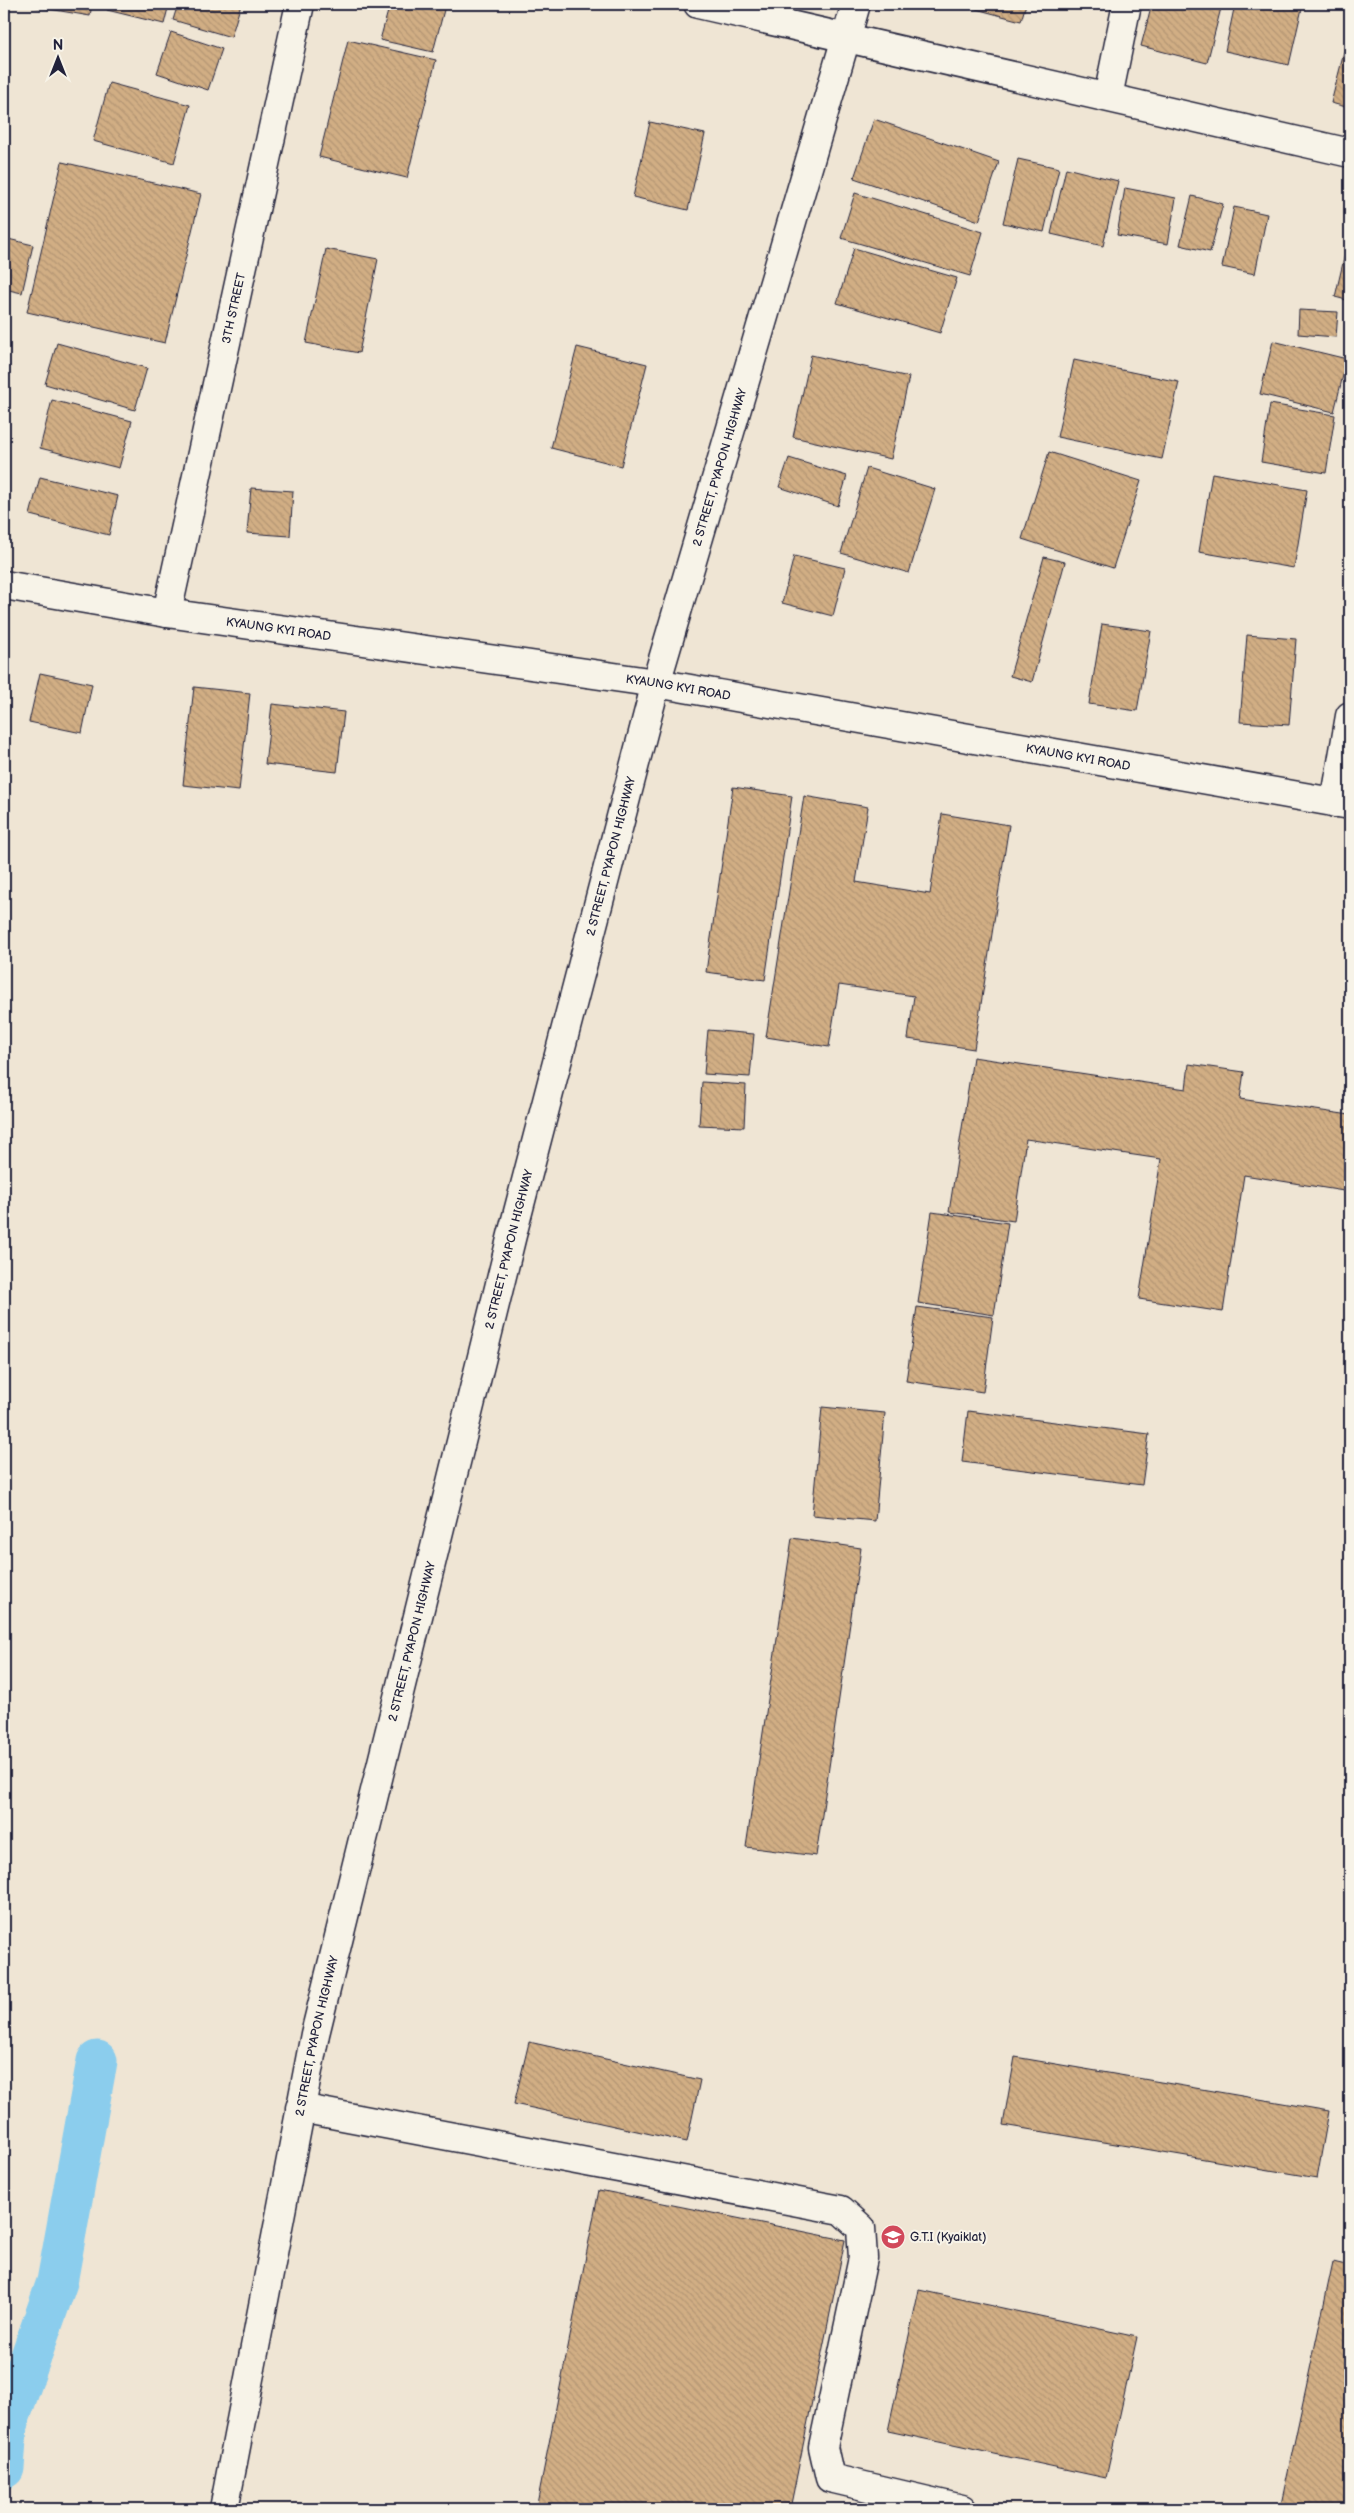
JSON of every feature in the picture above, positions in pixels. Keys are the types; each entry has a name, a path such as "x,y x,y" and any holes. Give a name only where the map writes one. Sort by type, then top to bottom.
{"street":[{"name":"3TH STREET","path":"167,613 300,4"},
{"path":"698,4 1350,153"},
{"name":"2 STREET, PYAPON HIGHWAY","path":"224,2509 314,2034 512,1235 656,683 856,4"},
{"path":"1108,97 1127,4"},
{"name":"KYAUNG KYI ROAD","path":"4,585 167,613 656,683 1343,804"},
{"path":"1343,804 1350,716"},
{"path":"300,2108 842,2210 861,2228 863,2258 824,2447 830,2478 962,2509"}],"building":[{"path":"20,4 92,4 90,16"},
{"path":"108,4 169,4 164,24 107,10"},
{"path":"178,4 241,4 231,37 173,20"},
{"path":"390,4 436,4 445,6 433,52 380,40"},
{"path":"957,4 1026,4 1021,21"},
{"path":"1152,4 1222,4 1207,63 1141,46"},
{"path":"1235,4 1303,4 1289,65 1225,51"},
{"path":"1350,29 1350,108 1331,103"},
{"path":"171,32 222,49 208,90 157,73"},
{"path":"348,40 436,60 407,178 319,157"},
{"path":"109,83 190,105 174,163 93,141"},
{"path":"874,119 999,162 979,221 854,178"},
{"path":"650,122 705,134 688,210 633,197"},
{"path":"1018,159 1059,168 1044,232 1003,223"},
{"path":"62,162 201,194 165,343 27,312"},
{"path":"1066,168 1118,181 1103,246 1051,234"},
{"path":"1125,188 1176,198 1168,244 1117,235"},
{"path":"855,193 983,232 970,276 841,238"},
{"path":"1192,196 1223,204 1210,252 1180,245"},
{"path":"1234,207 1267,214 1255,274 1222,267"},
{"path":"4,238 33,245 22,293 4,289"},
{"path":"1350,238 1350,301 1335,297"},
{"path":"854,248 957,278 940,333 837,303"},
{"path":"326,249 378,259 359,353 306,343"},
{"path":"1299,310 1338,312 1336,337 1298,334"},
{"path":"1273,341 1347,359 1334,412 1260,394"},
{"path":"57,343 147,368 135,410 45,384"},
{"path":"577,347 647,364 621,466 551,448"},
{"path":"811,355 909,377 891,459 793,437"},
{"path":"1074,360 1179,382 1162,459 1057,437"},
{"path":"52,400 132,421 119,468 40,448"},
{"path":"1270,404 1335,415 1326,473 1261,462"},
{"path":"1049,452 1141,481 1113,568 1022,539"},
{"path":"789,458 847,476 838,506 779,487"},
{"path":"867,468 935,489 909,573 841,553"},
{"path":"1212,473 1307,490 1294,568 1199,552"},
{"path":"40,477 118,496 109,535 30,515"},
{"path":"251,488 293,491 290,536 247,533"},
{"path":"794,556 845,568 833,616 782,603"},
{"path":"1044,557 1065,562 1032,682 1010,676"},
{"path":"1102,624 1151,631 1137,711 1089,704"},
{"path":"1247,635 1296,639 1289,725 1240,722"},
{"path":"40,673 92,684 82,733 29,722"},
{"path":"194,687 250,693 239,791 183,785"},
{"path":"272,704 344,712 337,772 265,764"},
{"path":"733,787 792,796 765,980 706,972"},
{"path":"804,796 868,807 856,882 930,894 942,814 1009,825 974,1049 908,1039 914,996 839,985 829,1047 766,1037"},
{"path":"708,1030 754,1034 750,1077 704,1074"},
{"path":"973,1057 1186,1089 1189,1064 1244,1072 1240,1099 1350,1115 1350,1192 1244,1175 1223,1312 1139,1299 1161,1159 1026,1139 1014,1221 949,1212"},
{"path":"702,1082 746,1085 744,1127 699,1125"},
{"path":"932,1212 1008,1223 994,1315 918,1303"},
{"path":"917,1307 993,1317 983,1392 906,1381"},
{"path":"822,1407 885,1413 875,1521 812,1515"},
{"path":"968,1411 1149,1434 1142,1485 962,1462"},
{"path":"792,1538 861,1548 816,1856 746,1847"},
{"path":"529,2042 700,2080 687,2142 514,2104"},
{"path":"1015,2057 1329,2111 1317,2178 1003,2125"},
{"path":"599,2190 845,2240 790,2509 536,2509"},
{"path":"1333,2262 1350,2266 1350,2509 1280,2509"},
{"path":"919,2290 1137,2337 1106,2478 888,2431"}],"waterway":[{"path":"4,2468 7,2425 57,2282 97,2061"}],"place":[{"name":"G.T.I (Kyaiklat)","path":"893,2237"}]}
